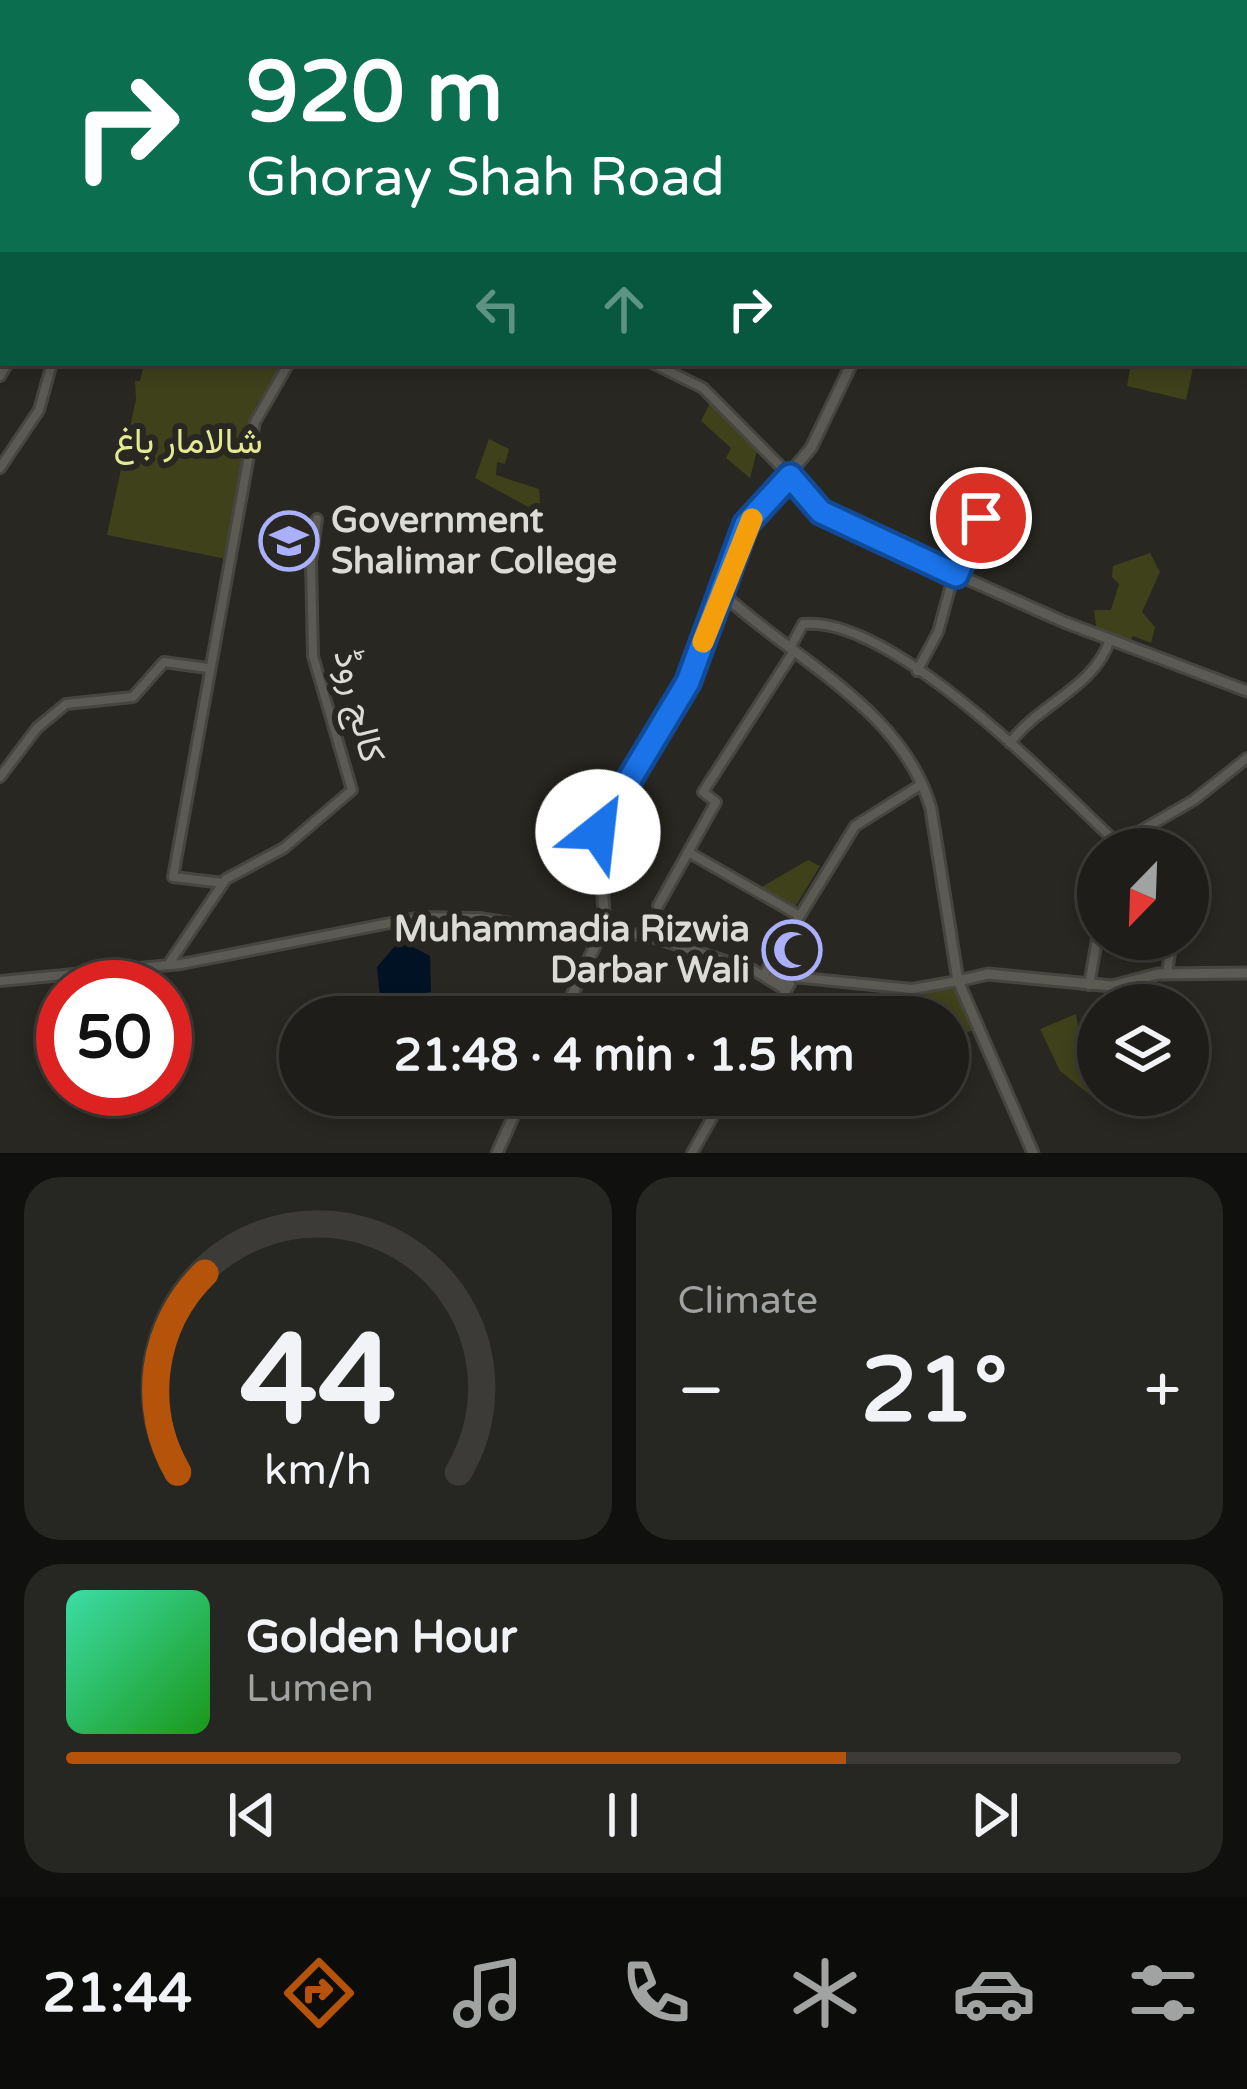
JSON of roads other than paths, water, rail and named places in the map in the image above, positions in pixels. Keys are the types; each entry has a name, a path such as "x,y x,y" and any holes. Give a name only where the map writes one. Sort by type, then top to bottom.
{"main road":[{"path":"572,996 602,937 606,907 598,829 688,682 746,524 790,476 826,423 851,366"},
{"path":"790,476 821,512 955,575 1247,691"},
{"path":"722,593 867,712 922,784 931,809 958,981 1033,1153"},
{"path":"1130,984 1167,974 1247,973"},
{"path":"958,981 988,974 1080,984"},
{"path":"497,1153 514,1116"}],"street":[{"path":"0,468 39,410 51,366"},
{"path":"223,884 173,877 207,668 255,422 287,366"},
{"path":"658,366 710,394 790,476"},
{"path":"917,670 938,632 955,575 993,490"},
{"name":"کالج روڈ","path":"172,960 223,884 299,838 352,790 313,656 311,562 317,519"},
{"path":"658,906 716,802 703,792 803,624 843,628 917,670 988,720 1099,828"},
{"path":"1010,743 1032,714 1090,674 1110,639"},
{"path":"0,777 38,728 66,704 133,697 164,662 207,668"},
{"path":"1144,828 1247,758"},
{"path":"768,974 798,915 855,826 922,784"},
{"path":"688,852 798,915"},
{"path":"192,961 421,917 481,918 602,937 645,935 768,974 912,989 958,981"},
{"path":"1167,974 1169,960"},
{"path":"768,974 788,987 783,996"},
{"path":"0,981 36,978"},
{"path":"692,1153 713,1116"}],"water":[{"path":"400,940 430,956 431,992 380,996 377,967"}],"place":[{"name":"Government Shalimar College","path":"289,541"},
{"name":"Muhammadia Rizwia Darbar Wali","path":"792,950"}],"park label":[{"name":"شالامار باغ","path":"188,441"}]}
